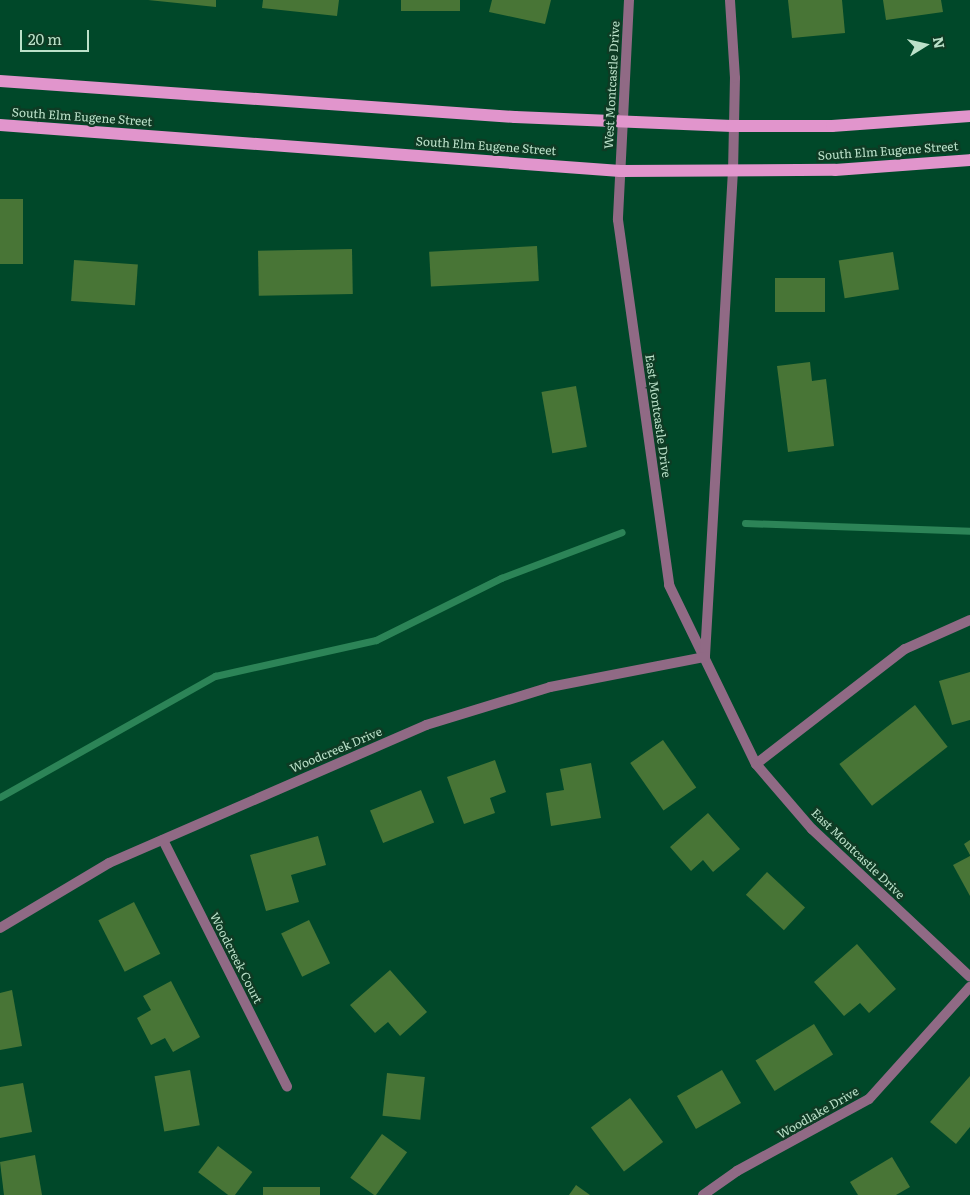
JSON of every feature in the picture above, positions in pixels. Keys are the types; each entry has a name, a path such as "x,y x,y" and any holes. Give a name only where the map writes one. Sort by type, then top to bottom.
{"main road":[{"path":"0,81 505,117 621,120 732,126 832,126 970,116"},
{"name":"South Elm Eugene Street","path":"0,125 620,171 733,172 970,160"}],"street":[{"name":"West Montcastle Drive","path":"620,171 621,120 629,0"},
{"path":"730,0 735,78 732,126 733,172"},
{"name":"East Montcastle Drive","path":"620,171 618,220 669,585 756,764 812,829 970,977"},
{"name":"East Montcastle Drive","path":"705,657 733,172"},
{"path":"756,764 905,649 970,620"},
{"name":"Woodcreek Drive","path":"0,928 109,863 479,705 705,657"},
{"name":"Woodcreek Court","path":"163,840 287,1087"},
{"name":"Woodlake Drive","path":"703,1195 738,1171 868,1099 970,988"}],"building":[{"path":"148,0 216,0 216,7"},
{"path":"263,0 339,0 337,16 262,8"},
{"path":"401,0 460,0 460,11 401,11"},
{"path":"492,0 551,0 545,24 489,12"},
{"path":"788,0 842,0 845,33 792,38"},
{"path":"883,0 941,0 943,12 886,20"},
{"path":"0,199 23,199 23,264 0,264"},
{"path":"537,246 539,281 431,287 429,252"},
{"path":"352,249 353,294 259,296 258,251"},
{"path":"893,252 899,290 845,298 839,261"},
{"path":"74,260 138,264 135,305 71,301"},
{"path":"775,278 825,278 825,312 775,312"},
{"path":"810,362 812,381 826,379 834,446 788,452 777,366"},
{"path":"576,386 587,447 552,453 542,392"},
{"path":"970,672 970,720 952,725 939,681"},
{"path":"915,705 948,747 872,806 839,764"},
{"path":"663,740 696,788 664,810 630,763"},
{"path":"495,760 506,792 490,798 495,813 464,824 447,777"},
{"path":"591,763 601,818 551,826 546,793 564,790 560,769"},
{"path":"421,790 434,822 383,843 370,811"},
{"path":"708,813 740,849 713,872 703,860 691,871 670,847"},
{"path":"318,836 326,865 291,875 299,902 266,911 250,855"},
{"path":"970,840 970,855 964,844"},
{"path":"970,856 970,896 953,865"},
{"path":"767,872 805,907 784,930 746,895"},
{"path":"134,902 160,954 125,972 98,920"},
{"path":"309,920 330,963 302,977 281,934"},
{"path":"857,944 896,989 869,1013 860,1003 844,1016 814,982"},
{"path":"390,970 427,1012 400,1036 388,1022 375,1033 350,1005"},
{"path":"171,981 200,1037 173,1052 165,1038 151,1045 137,1018 151,1010 143,996"},
{"path":"12,990 22,1046 0,1050 0,993"},
{"path":"814,1024 833,1055 775,1091 755,1061"},
{"path":"190,1070 200,1125 164,1131 155,1076"},
{"path":"722,1070 741,1103 696,1129 677,1096"},
{"path":"387,1073 425,1077 420,1120 383,1116"},
{"path":"970,1076 970,1127 956,1144 930,1122"},
{"path":"23,1083 32,1132 0,1138 0,1087"},
{"path":"630,1098 663,1142 624,1171 591,1127"},
{"path":"382,1134 407,1152 376,1195 350,1178"},
{"path":"218,1146 252,1172 235,1195 228,1195 198,1172"},
{"path":"35,1155 42,1195 4,1195 0,1162"},
{"path":"892,1157 910,1187 896,1195 858,1195 850,1182"},
{"path":"576,1185 590,1195 569,1195"},
{"path":"263,1187 320,1187 320,1195 263,1195"}],"waterway":[{"path":"745,523 970,531"},
{"path":"0,797 215,676 376,640 501,578 622,532"}]}
